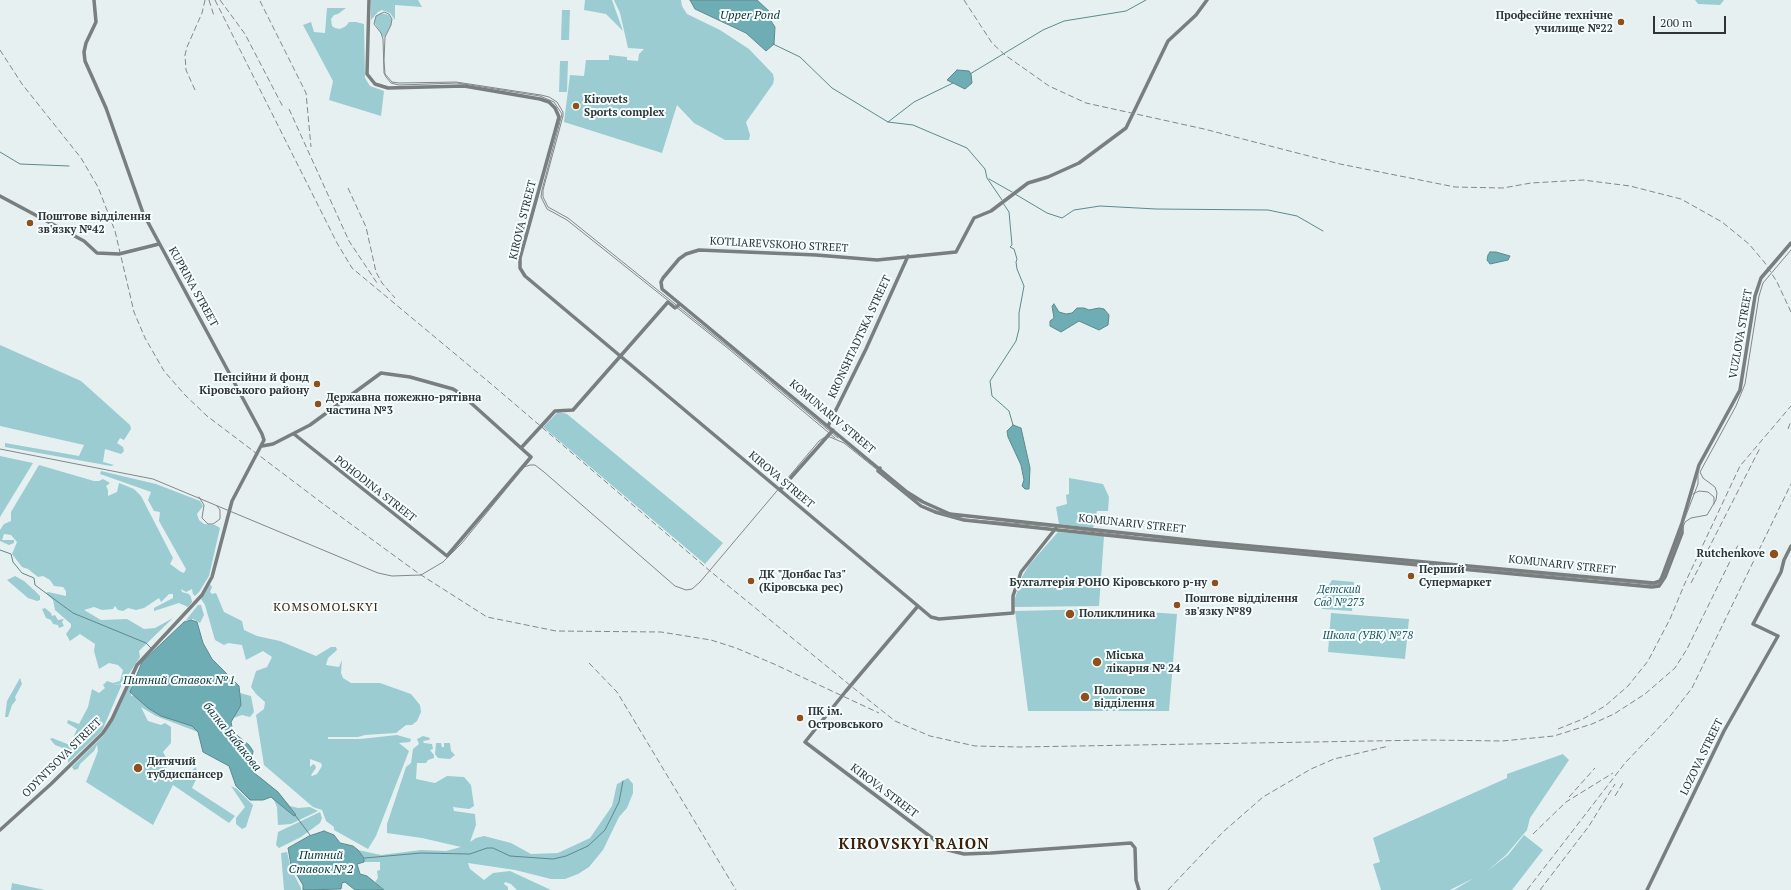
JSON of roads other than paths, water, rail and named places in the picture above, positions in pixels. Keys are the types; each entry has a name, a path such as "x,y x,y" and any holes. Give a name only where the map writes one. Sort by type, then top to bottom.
{"street":[{"name":"KUPRINA STREET","path":"94,0 96,22 86,43 84,52 85,61 106,108 143,213 262,434 262,446"},
{"name":"KIROVA STREET","path":"369,0 367,74 374,84 388,88 464,86 540,98 549,102 555,108 559,117 520,258 520,268 525,276 918,606 846,690 805,742 948,850 964,854 991,853 1131,843 1135,848 1136,880 1139,890"},
{"name":"KOTLIAREVSKOHO STREET","path":"680,304 662,289 661,282 686,254 699,250 816,255 877,260 956,252 974,218 991,211 1028,183 1048,177 1079,163 1126,128 1168,41 1196,15 1207,0"},
{"path":"0,196 84,241 97,253 119,254 159,244"},
{"name":"VUZLOVA STREET","path":"1654,583 1660,581 1662,577 1682,523 1697,471 1740,390 1755,296 1761,278 1791,243"},
{"name":"KRONSHTADTSKA STREET","path":"828,426 866,349 908,256"},
{"path":"262,446 270,445 294,434 330,412 378,374 384,373 410,377 453,389 461,394 521,448 555,411 573,410 668,302 675,308 680,304"},
{"name":"KOMUNARIV STREET","path":"680,304 732,345 879,470 923,502 950,514 1143,539 1657,587"},
{"path":"780,490 833,430"},
{"name":"POHODINA STREET","path":"294,434 447,556 531,456 521,448"},
{"name":"ODYNTSOVA STREET","path":"0,830 52,784 103,733 112,720 136,665 197,600 212,577 232,502 262,446"},
{"name":"VUZLOVA STREET","path":"1657,587 1665,578 1682,533 1682,523"},
{"path":"918,606 931,617 939,619 1013,613 1013,596 1021,572 1057,527"},
{"name":"KOMUNARIV STREET","path":"1057,527 1654,583"},
{"name":"LOZOVA STREET","path":"1647,889 1724,731 1778,636 1753,624 1781,572 1784,560 1791,546"}],"water":[{"name":"Upper Pond","path":"690,0 757,0 771,13 771,21 775,27 774,44 766,51 746,33 695,9"},
{"path":"957,70 969,71 971,74 972,83 965,89 947,80"},
{"path":"1490,252 1510,256 1508,260 1490,264 1487,260"},
{"path":"1054,304 1059,312 1066,314 1072,313 1077,308 1089,310 1099,308 1104,309 1109,315 1108,325 1099,330 1079,321 1061,332 1050,326 1050,321 1054,318 1052,306"},
{"path":"1013,425 1021,428 1030,468 1029,489 1025,489 1022,486 1024,480 1021,465 1008,437 1007,431"},
{"name":"Питний Ставок №1","path":"191,620 197,622 203,643 212,659 239,686 241,705 231,722 233,732 249,745 253,751 251,766 253,772 278,792 296,815 294,816 271,797 263,800 250,800 236,786 229,766 203,752 198,732 192,726 161,716 148,708 130,692 142,662 184,622"},
{"name":"Питний Ставок №2","path":"324,831 334,835 340,843 353,846 358,850 364,858 364,862 357,864 360,874 367,876 384,890 355,890 345,882 342,883 341,889 303,890 303,885 291,865 288,848 309,836"}],"waterway":[{"path":"970,74 1043,30 1064,21 1126,11 1146,0"},
{"path":"773,44 800,57 832,88 888,122 913,125 967,148 985,169 987,178 1002,200"},
{"path":"888,122 914,102 953,83"},
{"path":"0,152 20,164 69,166"},
{"path":"989,179 1012,192"},
{"path":"1015,194 1047,213 1062,218 1074,210 1100,206 1156,209 1268,210 1297,216 1323,231"},
{"path":"1003,203 1009,212 1012,245 1010,247 1014,249 1017,259 1017,269 1024,286 1019,313 1019,329 1016,341 990,381 992,396 1009,411 1013,425"},
{"name":"балка Бабакова","path":"0,550 11,554 13,562 22,573 34,578 35,585 73,613 146,643 151,648"},
{"path":"365,858 421,853 470,854 487,848 493,848 510,856 553,859 566,856 588,846 605,830 619,802 623,781"},
{"name":"балка Бабакова","path":"295,815 310,835"}],"tram line":[{"path":"835,438 730,350 567,220 547,209 541,197 542,190 562,114 554,102 540,96 457,83 399,85 391,83 384,73 383,39 381,33 374,24 376,16 384,12 389,14 392,19 391,25 385,37 384,61 385,74 392,82 456,82 541,95 549,97 557,102 563,112 563,116 543,190 543,197 548,207 568,218 731,349 838,438"},
{"path":"0,449 153,479 378,573 392,576 421,575 443,562 462,543 524,467 535,465 675,586 686,590 692,589 700,582 819,441 825,437 830,437 844,443 921,505 949,516 964,519 1057,527 1145,538 1656,585 1660,583 1664,577 1685,522 1691,518 1707,515 1716,500 1717,493 1715,487 1703,478 1700,472 1736,406 1745,384 1759,296 1763,283 1791,250"},
{"path":"1683,523 1698,484 1698,472"},
{"path":"1693,494 1699,491 1708,492 1714,497 1714,504"},
{"path":"199,497 204,505 202,518 208,524 213,524 220,519 220,510 217,506"}],"railway":[{"path":"195,90 186,70 185,55 202,13 205,0"},
{"path":"209,0 214,16"},
{"path":"215,0 337,243 352,268 496,388 710,571 851,686 895,721 930,736 975,746 1020,747 1429,740 1502,741 1554,736 1592,724 1614,714 1645,694 1675,668 1687,649 1739,543"},
{"path":"220,0 245,34 283,107"},
{"path":"964,0 992,43 1005,55 1049,86 1086,103 1204,129 1340,164 1455,187 1503,188 1531,183 1583,180 1630,186 1681,199 1722,222 1749,244 1765,263 1777,282 1791,312"},
{"path":"260,1 306,93 311,147"},
{"path":"0,50 22,84 81,158 98,187 115,231 134,312 145,338 164,371 185,395 207,416 322,503 418,573 487,617 556,631 661,632 711,640 736,648 774,664 879,713"},
{"path":"289,109 349,241 377,283"},
{"path":"348,188 366,227 376,272 382,283 395,298"},
{"path":"1558,729 1583,719 1605,706 1628,686 1648,661 1670,619 1685,583 1740,466 1791,406"},
{"path":"1788,429 1791,421"},
{"path":"1691,583 1760,448"},
{"path":"1527,890 1625,763 1671,715 1692,688 1791,484"},
{"path":"589,663 617,692 736,890"},
{"path":"1168,890 1223,832 1263,797 1311,769 1334,759 1389,746"},
{"path":"1569,797 1595,768"},
{"path":"1533,834 1566,802 1613,773"},
{"path":"1615,796 1623,783"},
{"path":"1540,890 1589,826 1615,784"}],"place":[{"name":"Професійне технічне училище №22","path":"1621,22"},
{"name":"Kirovets Sports complex","path":"576,106"},
{"name":"Поштове відділення зв'язку №42","path":"30,223"},
{"name":"Пенсійни й фонд Кіровського району","path":"317,384"},
{"name":"Державна пожежно-рятівна частина №3","path":"318,404"},
{"name":"Rutchenkove","path":"1774,554"},
{"name":"Перший Супермаркет","path":"1411,576"},
{"name":"ДК \"Донбас Газ\" (Кіровська рес)","path":"751,581"},
{"name":"Бухгалтерія РОНО Кіровського р-ну","path":"1215,583"},
{"name":"Поштове відділення зв'язку №89","path":"1177,605"},
{"name":"Поликлиника","path":"1070,614"},
{"name":"Міська лікарня № 24","path":"1097,662"},
{"name":"Пологове відділення","path":"1085,697"},
{"name":"ПК ім. Островського","path":"800,718"},
{"name":"Дитячий тубдиспансер","path":"138,768"}],"district":[{"name":"KOMSOMOLSKYI","path":"326,608"},
{"name":"KIROVSKYI RAION","path":"914,845"}],"park label":[{"name":"Детский Сад №273","path":"1339,596"},
{"name":"Школа (УВК) №78","path":"1368,636"}]}
